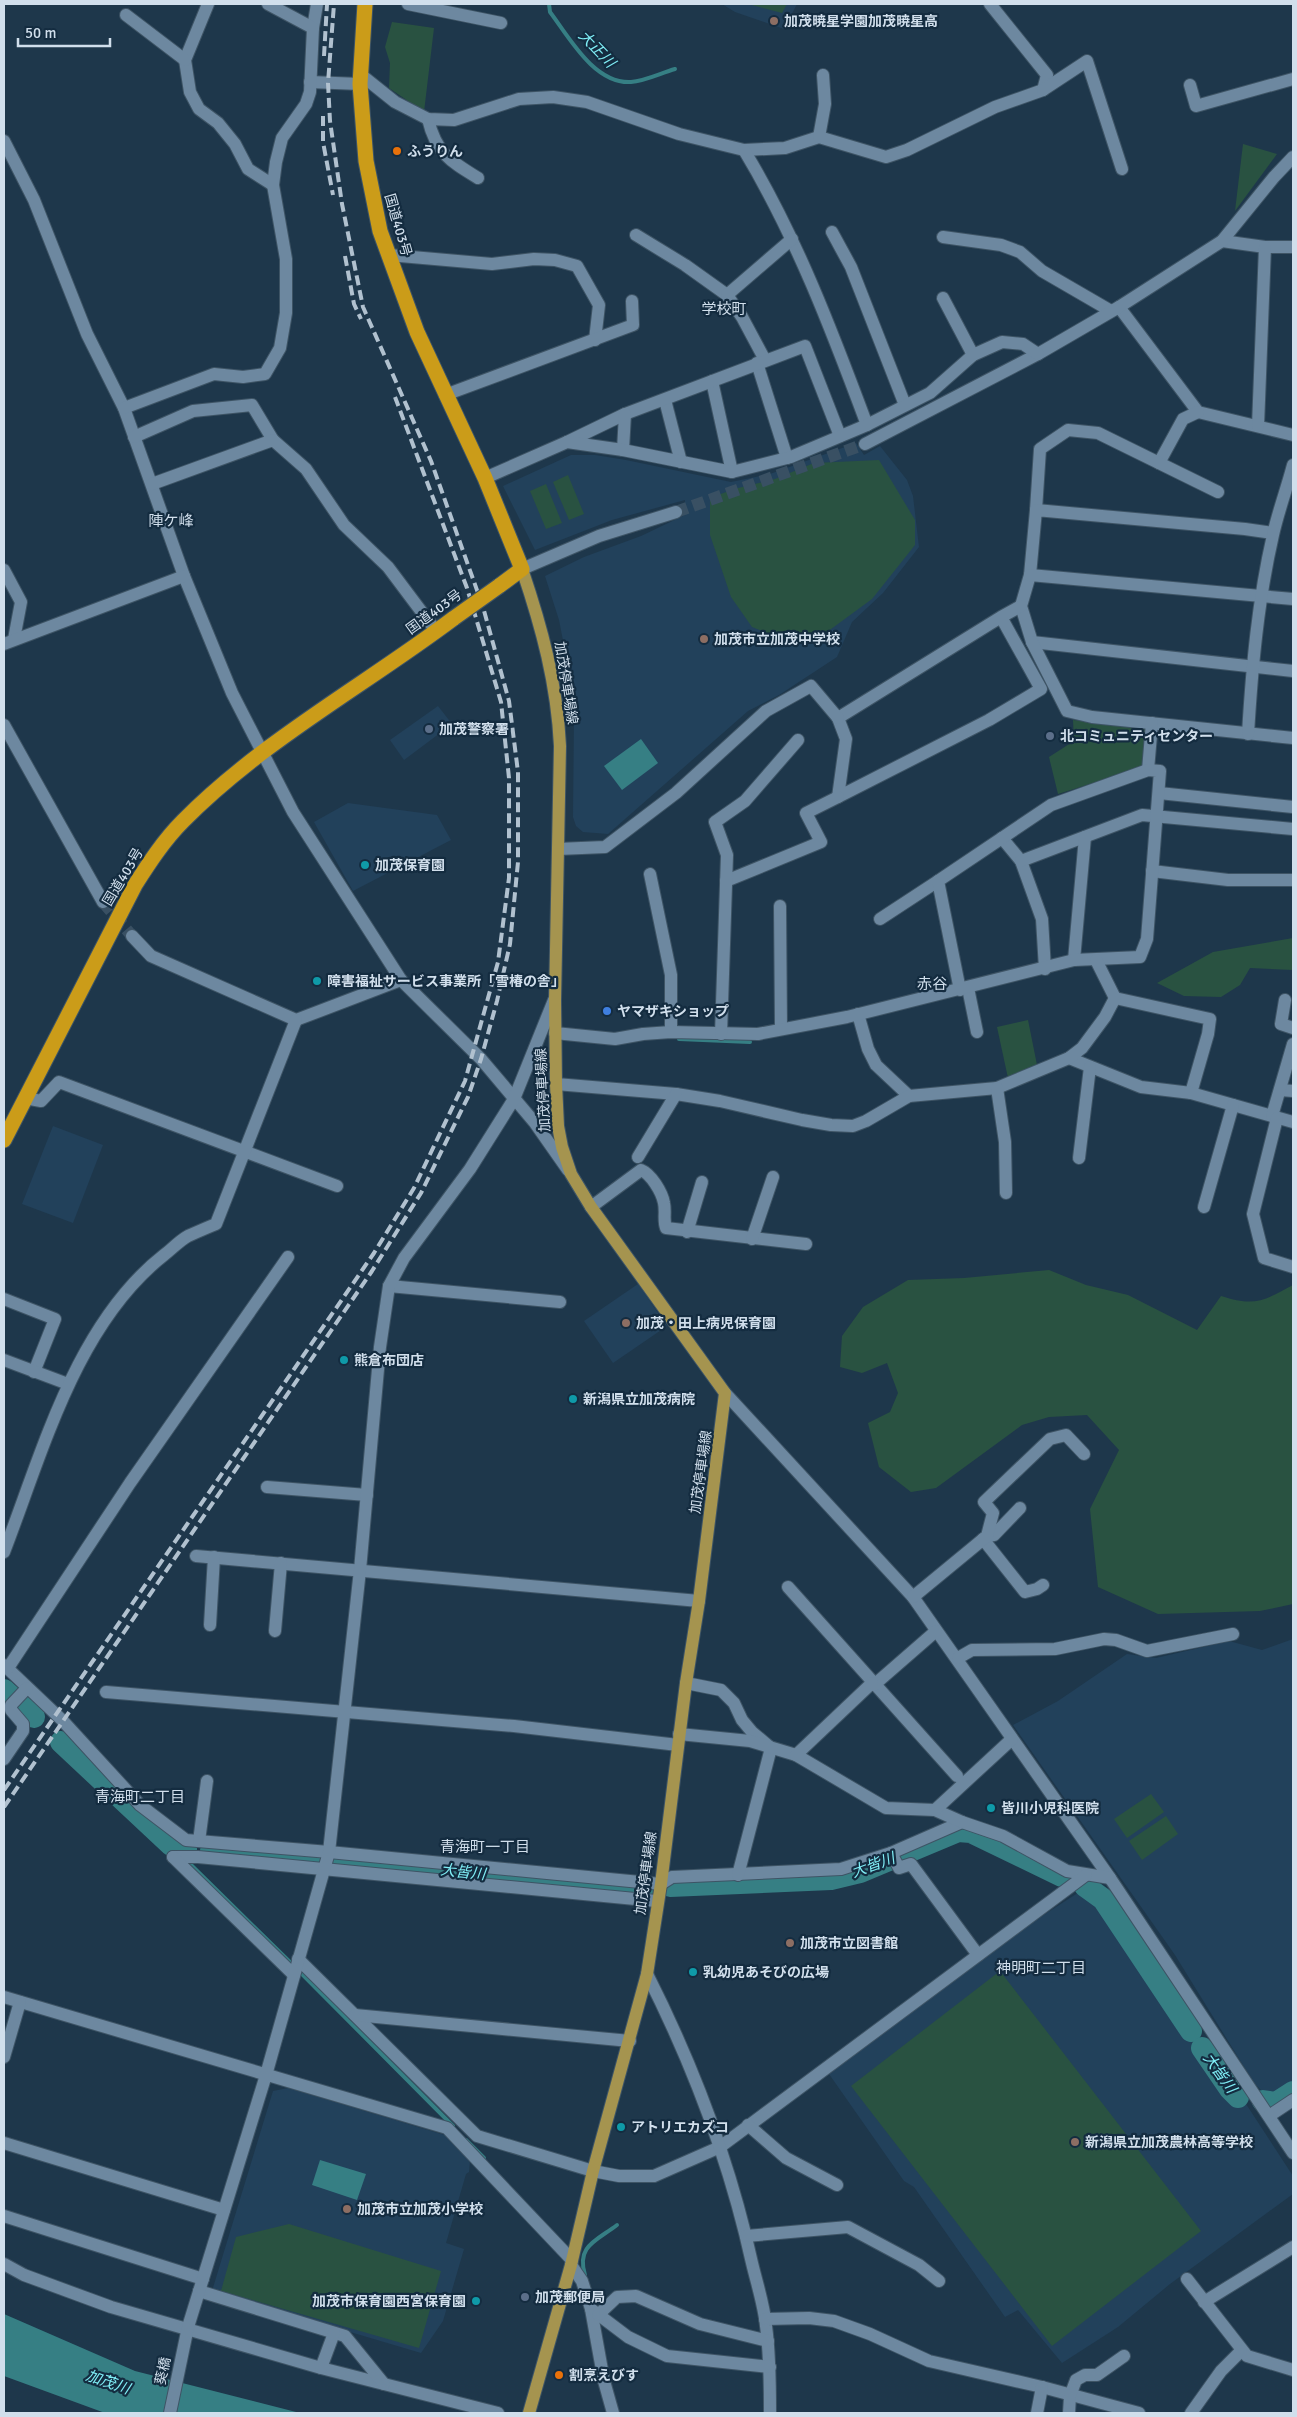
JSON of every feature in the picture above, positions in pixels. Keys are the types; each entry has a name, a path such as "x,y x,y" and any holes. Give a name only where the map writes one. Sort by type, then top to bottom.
{"highway":[{"name":"国道403号","path":"4,1140 135,885 159,848 194,810 262,754 522,570 485,478 417,332 380,231 366,161 360,79 365,4"}],"main road":[{"name":"加茂停車場線","path":"522,570 549,658 558,710 560,746 554,1000 558,1126 571,1174 591,1207 725,1393 699,1601 678,1740 647,1974 593,2171 571,2263 529,2413"}],"street":[{"path":"208,4 186,60 190,92 199,109 218,123 235,144 248,169 272,185"},
{"path":"268,4 313,28"},
{"path":"124,408 214,374 243,378 264,374 273,363 280,348 286,313 286,258 272,185 282,138 306,104 310,82 313,28 317,4"},
{"path":"408,4 501,23"},
{"path":"990,4 1047,75 1043,90"},
{"path":"126,15 186,60"},
{"path":"310,82 360,79 395,102 428,119 454,120 519,99 553,97 587,102 678,134 744,150 785,148 819,137 886,158 907,150 995,107 1043,90 1086,61 1122,169"},
{"path":"819,137 825,104 823,75"},
{"path":"1190,86 1196,106 1293,79"},
{"path":"428,119 432,136 441,152 478,178"},
{"path":"4,141 34,200 87,334 124,408 184,576 232,693 293,812 401,980 473,1051 514,1099 571,1174"},
{"path":"744,150 764,183 792,239 832,333 867,425"},
{"path":"865,444 1038,354 1115,309 1222,241 1293,156"},
{"path":"832,232 851,267 906,405"},
{"path":"636,235 685,265 727,295 742,317 761,362 787,458"},
{"path":"943,237 1002,245 1020,252 1042,271 1115,309 1198,412 1293,435"},
{"path":"727,295 792,239"},
{"path":"1222,241 1265,247 1293,247"},
{"path":"1258,426 1265,247"},
{"path":"389,255 492,264 534,259 555,260 577,266 599,305 595,340"},
{"path":"943,298 972,355"},
{"path":"445,395 633,325 632,301"},
{"path":"567,442 623,450 732,472 787,458 867,425 930,393 972,355 1002,342 1023,344 1038,354"},
{"path":"485,478 625,414 805,346 840,436"},
{"path":"712,381 732,472"},
{"path":"665,400 681,462"},
{"path":"134,436 193,411 252,405 273,440 306,469 344,525 388,567 436,631"},
{"path":"1159,463 1183,420 1198,412"},
{"path":"623,450 625,414"},
{"path":"1218,492 1098,434 1068,430 1040,449 1030,575 1021,606 1032,642 1067,711 1092,717 1293,738"},
{"path":"152,484 273,440"},
{"path":"1248,734 1252,667 1261,595 1273,533 1293,465"},
{"path":"1036,510 1245,528 1273,533"},
{"path":"522,570 599,536 676,512"},
{"path":"4,570 21,602 9,642"},
{"path":"1030,575 1293,599"},
{"path":"9,642 184,576"},
{"path":"838,718 1021,606"},
{"path":"726,881 820,842 806,813 989,720 1041,689 1001,617"},
{"path":"1032,642 1293,671"},
{"path":"558,848 605,847 676,793 766,711 811,686 838,718 846,739 838,797"},
{"path":"1148,770 1152,723"},
{"path":"4,725 102,902"},
{"path":"721,1034 727,855 715,822 745,801 798,740"},
{"path":"555,1033 615,1039 671,1032 758,1034 858,1014 1074,960 1140,957 1147,939 1160,770 1148,770 1051,805 880,919"},
{"path":"1159,793 1293,807"},
{"path":"1021,861 1142,815 1293,829"},
{"path":"1074,960 1085,837"},
{"path":"1002,838 1021,861 1042,919 1045,968"},
{"path":"1152,870 1228,880 1293,880"},
{"path":"650,874 671,975 671,1032"},
{"path":"938,882 964,989 977,1032"},
{"path":"780,906 782,1029"},
{"path":"132,936 151,956 296,1020 401,980"},
{"path":"1096,960 1115,998"},
{"path":"556,1084 676,1094 720,1101 802,1120 831,1125 853,1126 866,1121 909,1096 997,1088 1069,1058 1082,1048 1105,1017 1115,998"},
{"path":"1115,998 1210,1019 1208,1034 1191,1093"},
{"name":"葵橋","path":"170,2413 187,2331 266,2075 330,1852 360,1570 380,1347 389,1286 404,1258 470,1168 514,1099 554,1000"},
{"path":"1285,1000 1281,1024 1293,1028"},
{"path":"858,1014 864,1029 868,1049 876,1065 909,1096"},
{"path":"4,1552 68,1384 88,1346 122,1296 152,1264 180,1242 216,1224 242,1152 296,1020"},
{"path":"1293,1044 1280,1090 1253,1214 1264,1258 1293,1267"},
{"path":"1069,1058 1141,1087 1191,1093 1293,1122"},
{"path":"1078,1158 1090,1068"},
{"path":"25,1098 41,1101 59,1082 337,1186"},
{"path":"997,1088 1005,1142 1006,1193"},
{"path":"1280,1090 1293,1091"},
{"path":"638,1157 676,1094"},
{"path":"1204,1207 1233,1105"},
{"path":"591,1207 641,1170 644,1171 659,1191 664,1202 666,1228 687,1232 806,1244"},
{"path":"752,1239 773,1177"},
{"path":"687,1232 702,1182"},
{"path":"288,1258 130,1483 6,1666 21,1695 62,1720 140,1805 186,1840 660,1884 672,1877 738,1876 841,1869 891,1853 962,1822"},
{"path":"389,1286 560,1302"},
{"path":"4,1299 55,1319 34,1372"},
{"path":"4,1360 68,1384"},
{"path":"725,1393 914,1597 1110,1878 1293,2153"},
{"path":"985,1537 993,1514 984,1502 1050,1439 1066,1435 1084,1454"},
{"path":"267,1487 367,1494"},
{"path":"914,1597 985,1537 994,1535 1020,1508"},
{"path":"985,1537 1025,1592 1037,1589 1043,1585"},
{"path":"196,1556 699,1601"},
{"path":"210,1625 214,1558"},
{"path":"275,1631 281,1563"},
{"path":"788,1586 873,1684 957,1776"},
{"path":"796,1756 873,1684 936,1631"},
{"path":"958,1658 972,1650 1055,1649 1104,1639 1116,1640 1147,1650 1233,1634"},
{"path":"686,1683 721,1690 734,1703 752,1732 771,1748"},
{"path":"106,1692 678,1740 750,1741 796,1756 886,1808 935,1810 962,1822 1003,1836 1067,1871 1086,1876 1110,1878"},
{"path":"4,1759 23,1730 23,1724 11,1710 11,1705 21,1695"},
{"path":"935,1810 1012,1739"},
{"path":"738,1876 771,1748"},
{"path":"199,1841 207,1781"},
{"path":"891,1853 899,1868 911,1864 978,1955"},
{"path":"294,1976 173,1856 193,1856 656,1901"},
{"path":"4,1997 593,2171 619,2176 654,2176 720,2147 1086,1876"},
{"path":"298,1959 474,2135"},
{"path":"647,1974 692,2074 720,2147 746,2236 765,2319 768,2341 770,2413"},
{"path":"4,2057 20,2002"},
{"path":"355,2015 630,2041"},
{"path":"1269,2116 1293,2100"},
{"path":"748,2125 786,2158 837,2185"},
{"path":"448,2128 571,2263 582,2281 595,2312 604,2382 613,2413"},
{"path":"4,2143 224,2210"},
{"path":"4,2216 345,2336 384,2384"},
{"path":"746,2236 848,2227 918,2265 939,2281"},
{"path":"1204,2302 1293,2247"},
{"path":"4,2264 24,2275 111,2307 187,2331 321,2368 498,2413"},
{"path":"1187,2279 1241,2351 1247,2356 1293,2370"},
{"path":"595,2312 617,2297 636,2296 700,2324 768,2341"},
{"path":"595,2312 628,2337 667,2356 770,2367"},
{"path":"765,2319 809,2318 834,2321 929,2361 1042,2387 1139,2413"},
{"path":"321,2368 334,2333"},
{"path":"1190,2413 1221,2371 1241,2351"},
{"path":"1069,2413 1070,2396 1076,2380 1085,2375 1097,2375 1124,2356"},
{"path":"1037,2413 1042,2387"}],"shaded area":[{"name":"加茂暁星学園加茂暁星高","path":"722,4 797,4 784,29 735,12"},
{"path":"748,4 787,4 782,13"},
{"path":"392,22 434,28 424,112 389,88 390,63 385,47"},
{"path":"1243,144 1277,154 1235,211"},
{"name":"加茂市立加茂中学校","path":"856,443 864,455 880,446 907,480 913,496 919,547 883,593 852,622 837,657 779,695 748,711 608,834 583,832 576,826 573,817 574,715 567,661 559,620 545,576 584,557 641,536 685,515 685,500 612,520 535,550 503,486 571,455 595,455 626,460 731,482 770,474"},
{"path":"879,460 915,520 915,545 872,599 827,632 775,636 752,627 731,597 710,535 710,498 734,489 775,479 814,463"},
{"path":"568,475 584,514 569,520 553,482"},
{"path":"546,484 562,523 546,529 530,491"},
{"path":"438,706 452,724 404,760 390,740"},
{"path":"1073,720 1148,726 1145,767 1058,794 1049,757 1074,741"},
{"path":"348,803 437,815 451,840 353,891 314,822"},
{"path":"1293,938 1293,970 1250,968 1240,985 1221,997 1184,996 1157,983 1213,952"},
{"path":"1028,1020 1037,1065 1008,1078 997,1027"},
{"path":"53,1126 103,1145 73,1223 22,1204"},
{"path":"1049,1270 1086,1285 1128,1295 1197,1330 1221,1296 1242,1301 1258,1301 1293,1285 1293,1604 1260,1611 1158,1614 1098,1587 1090,1509 1119,1450 1087,1415 1049,1417 1022,1425 936,1488 911,1492 879,1467 868,1423 890,1412 898,1393 887,1363 862,1373 840,1367 842,1336 863,1307 908,1280 964,1278"},
{"name":"加茂・田上病児保育園","path":"638,1284 667,1326 613,1363 584,1321"},
{"name":"新潟県立加茂農林高等学校","path":"1293,1639 1293,2087 1269,2098 1254,2083 1175,1955 1013,1725 1058,1701 1127,1654 1156,1658 1229,1641 1262,1650"},
{"path":"1151,1794 1164,1812 1127,1838 1114,1819"},
{"path":"1166,1816 1178,1834 1142,1860 1129,1841"},
{"name":"新潟県立加茂農林高等学校","path":"1084,1889 1232,2099 1246,2104 1293,2176 1293,2194 1170,2284 1118,2327 1062,2363 1018,2310 1005,2317 914,2187 904,2181 829,2074 1028,1925"},
{"path":"1000,1971 1201,2231 1052,2346 851,2086"},
{"name":"加茂市立加茂小学校","path":"288,2088 448,2136 470,2160 469,2172 466,2174 446,2243 464,2249 443,2321 421,2353 212,2291 273,2091"},
{"path":"289,2224 441,2271 419,2348 221,2291 236,2237"}],"water":[{"path":"641,739 658,763 622,790 604,766"},
{"path":"320,2160 366,2174 357,2200 312,2185"},
{"name":"加茂川","path":"4,2314 135,2371 300,2413 105,2413 4,2376"}],"waterway":[{"name":"大正川","path":"549,4 550,12 574,46 594,67 605,75 618,81 631,82 647,79 675,69"},
{"path":"679,1039 750,1042"},
{"name":"大皆川","path":"4,1690 34,1717"},
{"name":"大皆川","path":"61,1742 171,1845 186,1849"},
{"name":"大皆川","path":"670,1886 831,1879 860,1872 958,1831 971,1832 1062,1876"},
{"name":"大皆川","path":"171,1845 180,1854"},
{"name":"大皆川","path":"211,1851 316,1857"},
{"name":"大皆川","path":"339,1860 647,1891"},
{"path":"187,1861 294,1966"},
{"name":"大皆川","path":"1085,1886 1103,1899 1191,2031"},
{"path":"299,1971 453,2126"},
{"name":"大皆川","path":"1202,2048 1230,2089 1238,2097"},
{"name":"大皆川","path":"1263,2101 1276,2103 1293,2092"},
{"path":"466,2140 484,2158"},
{"path":"585,2275 583,2257 586,2251 595,2240 617,2225"}],"tunnel":[{"path":"676,512 865,444"},
{"path":"103,902 132,936"}],"railway":[{"path":"324,56 327,4"},
{"path":"4,1807 372,1271 421,1193 468,1097 497,1001 510,944 518,862 518,772 509,701 483,607 431,461 363,307 342,204 330,121 328,83 334,4"},
{"path":"323,116 323,142 333,195"},
{"path":"345,256 354,304 361,319"},
{"path":"4,1790 374,1253 414,1188 465,1081 498,962 509,878 509,778 501,702 467,588 395,397"}],"place":[{"name":"加茂暁星学園加茂暁星高","path":"774,21"},
{"name":"ふうりん","path":"397,151"},
{"name":"加茂市立加茂中学校","path":"704,639"},
{"name":"加茂警察署","path":"429,729"},
{"name":"北コミュニティセンター","path":"1050,736"},
{"name":"加茂保育園","path":"365,865"},
{"name":"障害福祉サービス事業所「雪椿の舎」","path":"317,981"},
{"name":"ヤマザキショップ","path":"607,1011"},
{"name":"加茂・田上病児保育園","path":"626,1323"},
{"name":"熊倉布団店","path":"344,1360"},
{"name":"新潟県立加茂病院","path":"573,1399"},
{"name":"皆川小児科医院","path":"991,1808"},
{"name":"加茂市立図書館","path":"790,1943"},
{"name":"乳幼児あそびの広場","path":"693,1972"},
{"name":"アトリエカズコ","path":"621,2127"},
{"name":"新潟県立加茂農林高等学校","path":"1075,2142"},
{"name":"加茂市立加茂小学校","path":"347,2209"},
{"name":"加茂郵便局","path":"525,2297"},
{"name":"加茂市保育園西宮保育園","path":"476,2301"},
{"name":"割烹えびす","path":"559,2375"}],"district":[{"name":"学校町","path":"724,309"},
{"name":"陣ケ峰","path":"171,521"},
{"name":"赤谷","path":"932,984"},
{"name":"青海町二丁目","path":"140,1797"},
{"name":"青海町一丁目","path":"485,1847"},
{"name":"神明町二丁目","path":"1041,1968"}]}
